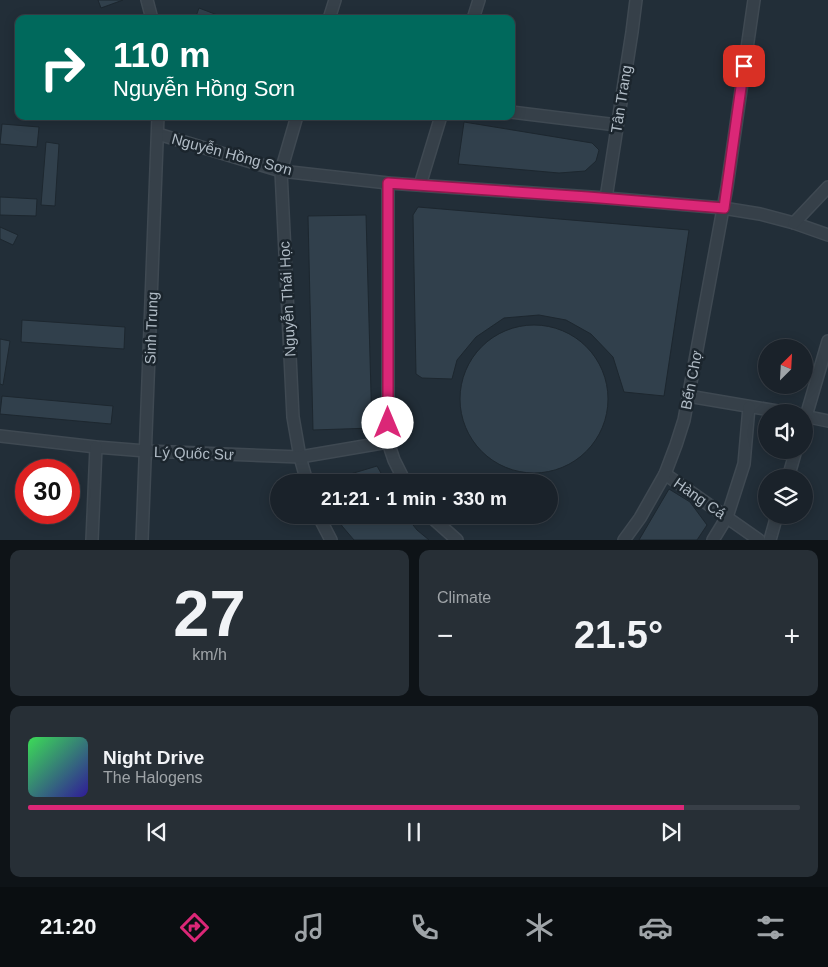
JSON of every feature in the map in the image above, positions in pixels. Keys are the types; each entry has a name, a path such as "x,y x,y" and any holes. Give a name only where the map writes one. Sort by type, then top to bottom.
{"street":[{"path":"147,0 151,15"},
{"path":"329,15 335,0"},
{"path":"474,15 479,0"},
{"name":"Tân Trang","path":"606,198 636,0"},
{"name":"Bến Chợ","path":"624,540 640,518 665,474 679,437 724,208 754,0"},
{"path":"515,112 617,125"},
{"name":"Sinh Trung","path":"142,540 158,120"},
{"name":"Nguyễn Thái Học","path":"296,120 281,171 293,417 304,474"},
{"path":"420,185 440,120"},
{"name":"Nguyễn Hồng Sơn","path":"158,134 281,171 388,183 724,208 760,214 828,235"},
{"path":"388,183 388,442 401,474"},
{"path":"794,223 828,187"},
{"path":"809,404 828,341"},
{"path":"688,396 758,408"},
{"path":"713,540 727,517 744,464 749,406"},
{"path":"813,419 828,420"},
{"name":"Lý Quốc Sư","path":"0,436 146,451 300,457 388,442"},
{"path":"92,540 96,447"},
{"name":"Hàng Cá","path":"665,474 759,540"},
{"path":"323,524 331,540"},
{"path":"438,524 457,540"},
{"path":"770,540 774,524"}],"building":[{"path":"98,0 123,0 101,8"},
{"path":"199,8 217,15 196,15"},
{"path":"464,122 592,143 599,150 596,161 585,171 559,173 458,164"},
{"path":"2,124 39,127 37,147 0,144"},
{"path":"46,142 59,144 55,206 41,205"},
{"path":"0,197 37,199 36,216 0,215"},
{"path":"418,207 689,230 664,396 624,392 613,357 591,334 566,320 539,315 504,318 476,337 457,360 452,379 422,378 416,374 413,215"},
{"path":"366,215 372,428 313,430 308,216"},
{"path":"0,227 18,235 13,245 0,239"},
{"path":"22,320 125,327 124,349 21,342"},
{"path":"534,325 562,331 586,347 602,371 608,399 602,427 586,451 562,467 534,473 506,467 482,451 466,427 460,399 466,371 482,347 506,331"},
{"path":"0,339 10,341 3,385 0,384"},
{"path":"2,396 113,406 111,424 0,414"},
{"path":"377,466 382,474 350,474"},
{"path":"669,489 690,502 707,525 697,540 639,540"},
{"path":"341,524 412,524 429,540 354,540"}],"route":[{"path":"388,423 388,183 724,208 744,66"}]}
